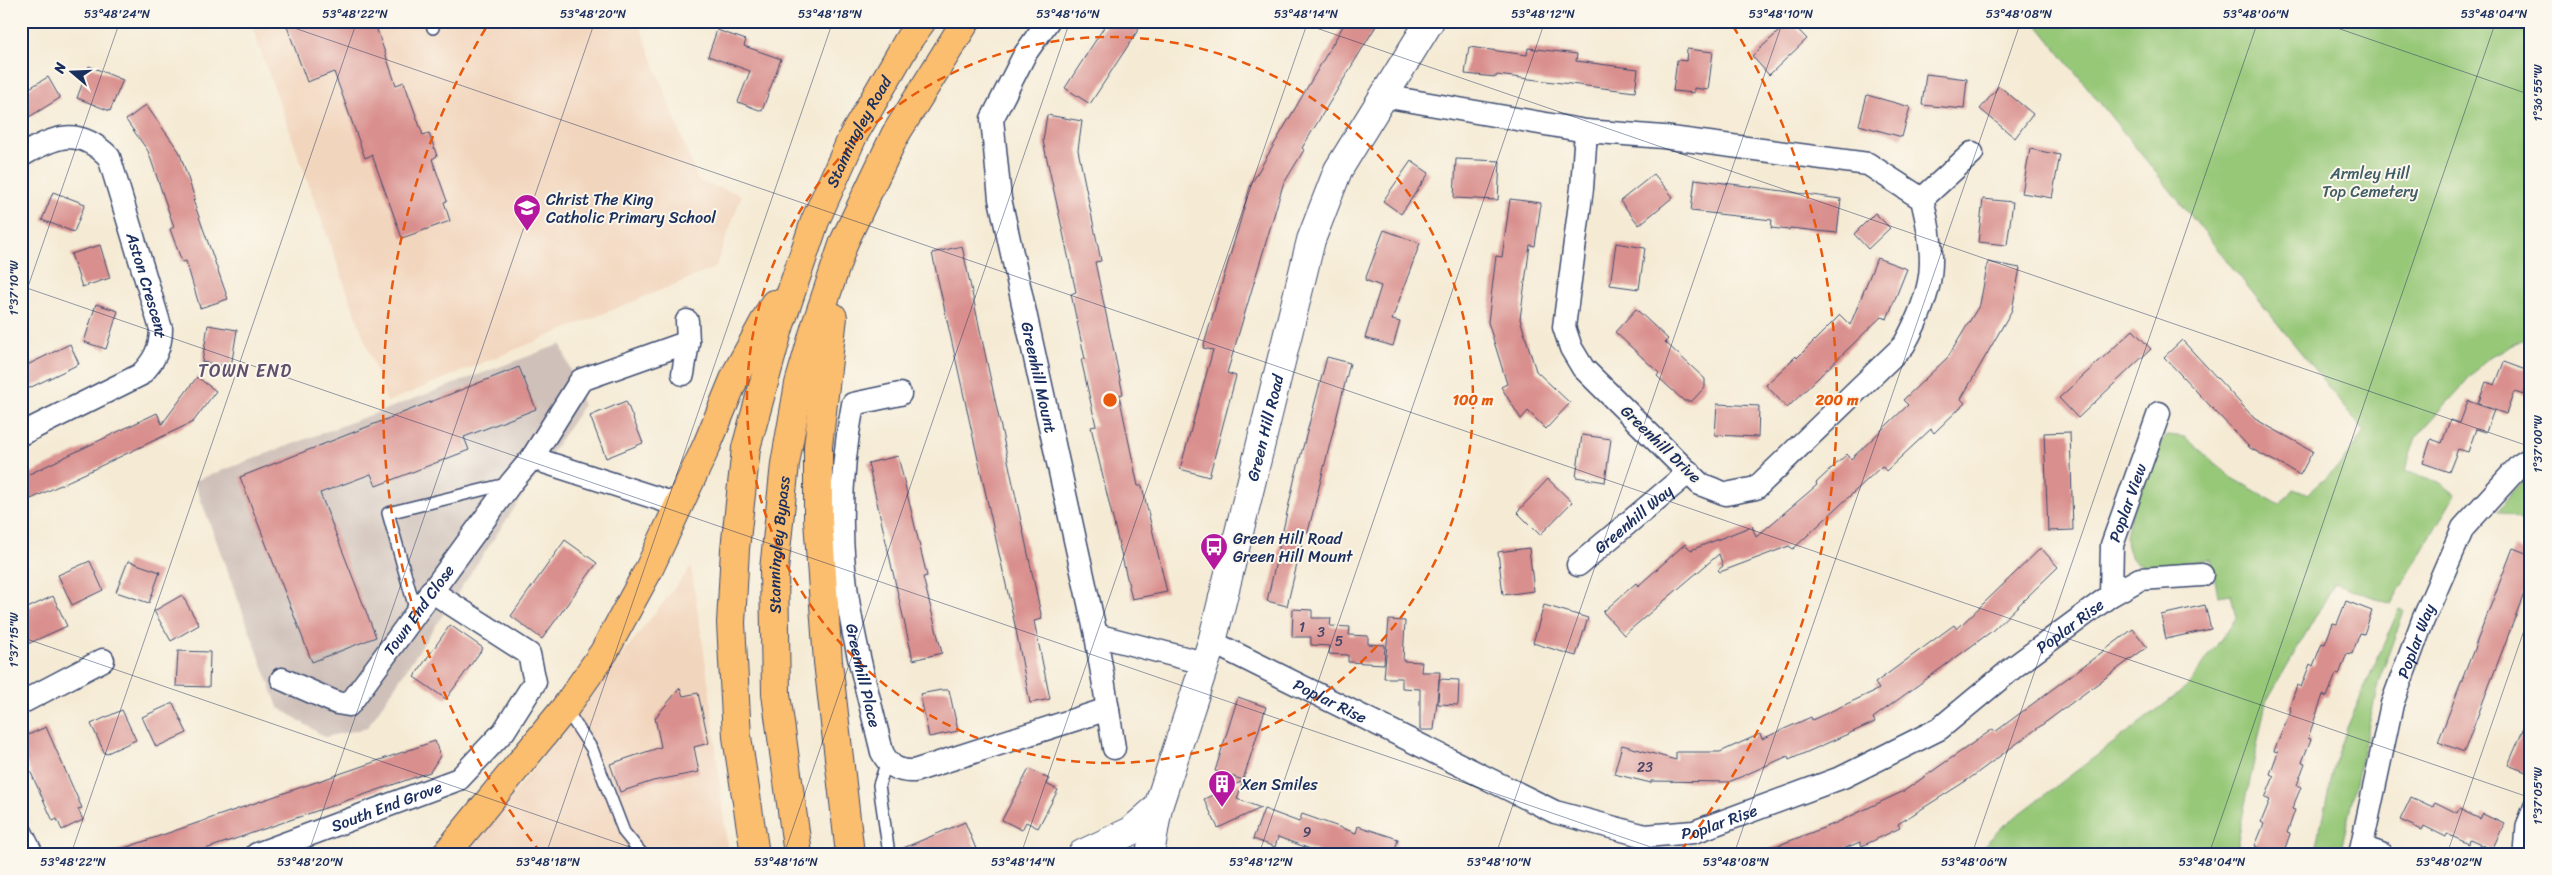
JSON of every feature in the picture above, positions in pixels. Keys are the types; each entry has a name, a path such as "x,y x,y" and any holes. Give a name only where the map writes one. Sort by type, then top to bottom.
{"main road":[{"name":"Stanningley Road","path":"805,248 853,136 909,39 922,21"},
{"name":"Stanningley Road","path":"844,242 895,134 966,21"},
{"path":"844,242 822,400 818,446 818,520 828,662 850,854"},
{"name":"Stanningley Bypass","path":"798,854 776,694 774,570 785,464 800,384 816,325 844,242"},
{"path":"446,854 565,708 604,652 649,569 707,444 737,372 805,248"},
{"path":"755,854 737,737 732,623 735,550 746,448 779,328 805,248"}],"street":[{"name":"Greenhill Mount","path":"1048,21 1025,54 992,118 1000,199 1096,635 1114,748"},
{"name":"Green Hill Road","path":"1150,854 1158,807 1208,653 1311,240 1338,170 1430,21"},
{"path":"1383,96 1586,131 1664,137 1868,164 1922,199 1972,153"},
{"name":"Greenhill Drive","path":"1586,131 1582,188 1564,327 1571,348 1583,368 1700,484 1726,494 1756,488 1904,345 1921,315 1932,271 1931,237 1922,199"},
{"name":"Aston Crescent","path":"21,156 41,144 59,138 80,137 96,145 109,157 161,328 161,338 150,366 140,375 21,434"},
{"name":"Town End Close","path":"282,679 337,703 349,706 511,482 532,458 581,380 688,332 683,374"},
{"name":"Greenhill Place","path":"887,761 882,752 850,614 843,540 843,471 853,404 900,394"},
{"name":"Poplar View","path":"2111,595 2112,545 2159,413"},
{"path":"532,458 678,505"},
{"name":"Poplar Way","path":"2368,851 2392,704 2424,620 2463,528 2478,508 2520,465 2531,458"},
{"name":"Greenhill Way","path":"1578,565 1689,472"},
{"name":"Poplar Rise","path":"1208,653 1555,812 1646,845 1694,832 1755,811 1843,777 1939,729 2014,667 2111,595 2140,579 2202,575"},
{"name":"South End Grove","path":"257,854 459,779 504,730 535,682 529,654 431,591"},
{"path":"1096,635 1208,653"},
{"path":"21,703 103,660"},
{"path":"887,761 904,772 914,772 1108,709"},
{"path":"1082,854 1131,831 1158,807"},
{"path":"21,832 32,854"}],"lane":[{"path":"416,612 388,513 511,482"},
{"path":"565,708 592,749 624,832 642,854"},
{"path":"887,761 879,784 888,848"},
{"path":"2520,854 2522,825 2531,802"}],"shaded area":[{"name":"Christ The King Catholic Primary School","path":"250,21 638,21 698,181 742,195 715,268 387,402"},
{"path":"561,344 583,406 367,728 325,737 278,707 194,481"},
{"path":"691,567 709,686 728,854 466,854"}],"green space":[{"name":"Armley Hill Top Cemetery","path":"2034,21 2531,21 2531,335 2488,358 2416,437 2405,471 2439,482 2455,494 2391,604 2335,583 2266,702 2235,854 1976,854 2001,828 2186,688 2236,618 2231,594 2218,596 2211,559 2151,567 2135,562 2128,551 2126,537 2131,516 2161,442 2167,435 2185,437 2231,477 2280,505 2293,489 2307,494 2341,464 2364,431"},
{"path":"2531,472 2531,524 2498,511 2511,493"},
{"path":"2399,609 2404,611 2379,680 2340,854 2314,854 2335,763 2346,730"}],"building":[{"path":"285,21 374,21 396,85 404,82 423,135 429,133 437,156 432,159 447,201 444,202 450,221 402,238 372,155 365,158 334,72 307,82"},
{"path":"1108,21 1144,21 1090,104 1065,88"},
{"path":"1346,21 1379,21 1302,148 1304,150 1283,185 1227,373 1236,376 1209,477 1180,469 1213,350 1203,348 1251,184"},
{"path":"1790,21 1807,39 1769,75 1752,56"},
{"path":"717,30 746,40 744,46 781,59 762,111 738,102 750,71 708,56"},
{"path":"1469,47 1527,55 1528,48 1577,54 1576,61 1638,69 1635,92 1497,75 1496,77 1465,74"},
{"path":"1687,49 1713,52 1708,90 1694,88 1694,93 1673,91 1677,60 1686,61"},
{"path":"89,66 123,80 110,111 77,98"},
{"path":"1926,74 1967,79 1964,109 1922,105"},
{"path":"48,77 60,98 21,122 21,93"},
{"path":"1999,86 2033,114 2015,138 1980,109"},
{"path":"1867,95 1910,107 1902,137 1859,125"},
{"path":"146,105 179,151 195,199 193,200 228,299 200,308 186,261 182,262 170,229 174,227 148,151 126,120"},
{"path":"1047,115 1082,121 1078,150 1101,261 1095,262 1123,394 1119,395 1138,486 1142,486 1167,592 1132,599 1091,427 1096,426 1081,359 1085,359 1071,294 1076,292 1043,141"},
{"path":"2030,149 2060,155 2052,198 2022,193"},
{"path":"1456,159 1500,161 1498,200 1454,198"},
{"path":"1411,161 1429,173 1401,214 1383,201"},
{"path":"1654,174 1673,197 1639,225 1620,201"},
{"path":"1695,179 1841,199 1837,233 1771,228 1772,220 1691,211"},
{"path":"53,192 85,204 74,232 42,220"},
{"path":"1510,199 1541,203 1535,246 1530,245 1520,319 1536,371 1570,403 1546,429 1528,411 1521,419 1501,387 1507,384 1488,322 1496,256 1502,257"},
{"path":"1983,199 2013,202 2007,245 1978,242"},
{"path":"1875,213 1890,228 1868,249 1854,234"},
{"path":"1384,230 1420,243 1392,320 1400,322 1393,346 1365,338 1381,286 1365,280"},
{"path":"1616,243 1645,248 1639,289 1610,285"},
{"path":"100,245 110,278 82,287 71,254"},
{"path":"962,246 1042,619 1034,621 1050,699 1030,703 1015,625 932,253"},
{"path":"1877,258 1907,269 1887,319 1881,317 1787,408 1766,385 1796,356 1797,358 1840,315 1850,325"},
{"path":"1988,262 2020,268 2012,310 1961,399 1965,403 1934,433 1931,429 1886,471 1882,466 1793,549 1789,546 1720,572 1718,570 1723,566 1719,554 1624,635 1603,612 1636,583 1638,586 1685,544 1691,550 1752,526 1756,537 1817,485 1816,483 1847,454 1851,459 1908,405 1903,400 1948,357 1980,304"},
{"path":"96,304 118,311 106,349 84,342"},
{"path":"1636,309 1668,339 1665,342 1705,379 1705,387 1692,401 1684,401 1657,376 1659,373 1615,332"},
{"path":"208,325 237,330 231,367 202,362"},
{"path":"2133,330 2151,349 2078,418 2059,398"},
{"path":"2182,340 2255,419 2313,451 2300,475 2250,448 2164,357"},
{"path":"70,344 79,364 21,392 21,368"},
{"path":"1327,357 1350,363 1308,532 1305,531 1287,606 1267,601 1295,477"},
{"path":"2504,362 2531,372 2524,395 2514,392 2506,414 2478,404 2486,382 2495,385"},
{"path":"519,367 536,409 464,437 469,450 376,486 371,474 320,493 376,637 312,662 240,477"},
{"path":"197,377 216,391 193,422 31,499 21,478 157,413 162,424"},
{"path":"626,401 643,443 606,458 590,416"},
{"path":"2468,401 2494,410 2486,432 2476,429 2468,452 2458,449 2449,472 2423,463 2431,439 2442,443 2450,420 2460,423"},
{"path":"1717,404 1759,406 1758,437 1715,435"},
{"path":"2070,432 2073,530 2048,531 2044,433"},
{"path":"1582,435 1611,439 1605,482 1576,477"},
{"path":"898,456 927,576 923,577 942,653 913,660 868,463"},
{"path":"1548,479 1572,502 1540,535 1517,512"},
{"path":"565,540 597,563 542,639 511,616"},
{"path":"1529,548 1534,591 1503,595 1498,552"},
{"path":"2041,548 2058,567 1992,631 1873,718 1875,722 1789,760 1788,756 1729,782 1651,781 1651,783 1614,774 1622,745 1676,760 1676,752 1720,752 1760,734 1762,739 1811,717 1812,720 1879,689 1875,683 1954,625 1957,629"},
{"path":"2513,548 2531,555 2531,575 2464,752 2438,742"},
{"path":"90,561 103,590 72,605 58,575"},
{"path":"128,561 160,572 149,603 116,592"},
{"path":"182,595 199,625 171,641 154,611"},
{"path":"53,596 67,626 21,647 21,611"},
{"path":"2346,601 2372,611 2364,634 2360,633 2352,654 2347,653 2339,675 2336,674 2327,697 2323,695 2308,738 2311,739 2302,762 2305,763 2297,785 2301,787 2292,809 2295,810 2287,833 2290,834 2283,854 2257,854 2259,848 2255,846 2264,824 2261,822 2270,800 2265,798 2274,776 2270,774 2278,752 2274,751 2291,710 2289,709 2297,685 2301,687 2310,664 2313,666 2322,643 2325,644 2333,623 2337,624"},
{"path":"1544,605 1588,618 1576,656 1533,643"},
{"path":"2205,605 2211,629 2166,639 2161,615"},
{"path":"1293,609 1312,610 1312,618 1331,618 1330,626 1350,627 1349,635 1368,636 1368,644 1385,645 1384,664 1348,662 1348,655 1329,654 1330,646 1311,645 1311,637 1292,637"},
{"path":"1389,620 1405,621 1403,661 1422,662 1421,672 1440,672 1434,730 1420,730 1420,689 1402,688 1402,678 1384,678"},
{"path":"450,625 483,648 446,699 414,677"},
{"path":"2133,629 2147,647 1969,779 1898,824 1900,828 1862,846 1860,842 1831,854 1756,854 1836,823 1904,791 1993,729 1995,732"},
{"path":"178,651 210,652 209,687 176,686"},
{"path":"1439,679 1459,680 1458,705 1438,704"},
{"path":"680,688 683,696 698,693 709,743 694,747 699,772 653,781 620,792 610,764 661,747 655,718"},
{"path":"949,690 958,731 929,737 920,694"},
{"path":"1238,697 1266,707 1243,780 1215,771"},
{"path":"173,703 187,733 156,747 142,717"},
{"path":"122,710 136,740 105,754 91,724"},
{"path":"2531,712 2531,774 2508,765"},
{"path":"46,727 82,808 78,809 83,820 62,830 57,819 53,821 21,751 21,738"},
{"path":"435,741 440,756 430,772 191,854 116,854 116,851"},
{"path":"1029,769 1049,779 1046,784 1058,790 1038,828 1026,822 1022,830 1002,820"},
{"name":"Xen Smiles","path":"1243,781 1237,799 1261,808 1218,828 1204,799"},
{"path":"2411,797 2433,807 2435,802 2457,813 2459,809 2480,819 2483,814 2504,824 2492,850 2470,840 2469,844 2447,834 2446,837 2424,826 2422,830 2400,820"},
{"path":"1264,809 1299,822 1302,814 1356,833 1358,826 1398,839 1394,854 1324,854 1278,837 1275,847 1253,839"},
{"path":"965,822 978,854 891,854 894,852"}],"place":[{"name":"Christ The King Catholic Primary School","path":"527,232"},
{"name":"Green Hill Road Green Hill Mount","path":"1214,571"},
{"name":"Xen Smiles","path":"1222,808"}],"district":[{"name":"TOWN END","path":"245,371"}]}
